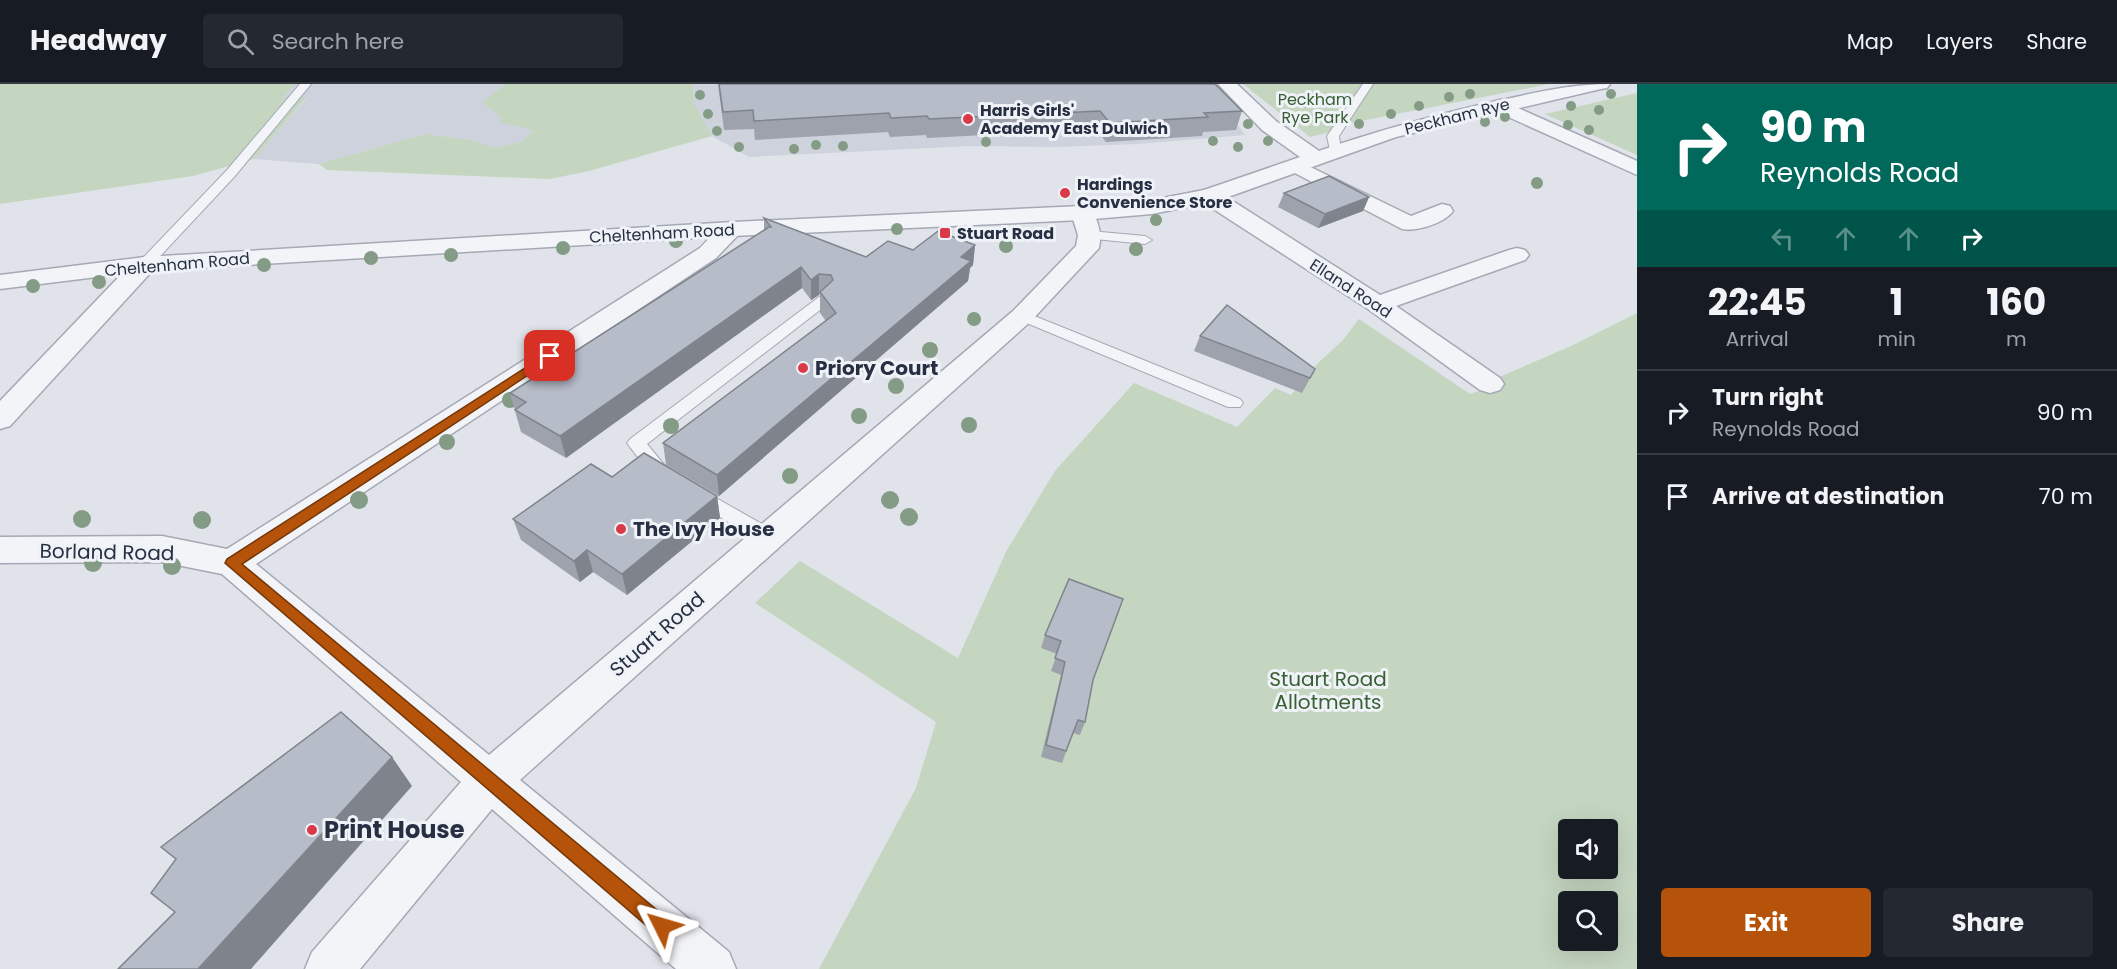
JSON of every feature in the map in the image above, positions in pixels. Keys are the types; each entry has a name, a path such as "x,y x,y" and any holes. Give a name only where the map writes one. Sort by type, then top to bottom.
{"street":[{"path":"1227,84 1241,100 1297,148 1326,155"},
{"name":"Peckham Rye","path":"1326,155 1389,133 1500,105 1601,84"},
{"path":"1500,105 1637,169"},
{"name":"Cheltenham Road","path":"0,282 145,264 733,229 1086,224 1152,207 1209,196 1326,155"},
{"path":"1296,166 1410,224 1442,211"},
{"name":"Elland Road","path":"1209,196 1377,304 1490,384"},
{"name":"Stuart Road","path":"329,969 490,780 1022,316 1086,248 1086,224"},
{"path":"232,563 708,253 733,229"},
{"path":"1377,304 1517,255"},
{"path":"0,419 145,264"},
{"name":"Borland Road","path":"0,550 162,549 232,563 712,969"}],"lane":[{"path":"145,264 231,173 306,84"},
{"path":"1326,155 1333,136 1368,84"},
{"path":"1086,224 1145,240"},
{"path":"769,537 659,472 636,443 824,300"},
{"path":"1022,316 1234,403"}],"shaded area":[{"path":"296,84 506,84 483,102 503,118 499,122 533,130 523,141 495,148 472,140 425,134 319,164 254,159 307,98 281,98"},
{"name":"Harris Girls' Academy East Dulwich","path":"693,84 1209,84 1245,135 1138,144 1054,147 970,146 749,157 712,136 694,103"}],"green space":[{"path":"0,84 296,84 282,98 307,97 254,159 193,176 0,204"},
{"path":"506,84 693,84 694,103 712,136 589,171 550,179 327,170 319,164 425,134 472,140 495,148 523,141 533,130 499,122 502,118 482,102"},
{"name":"Peckham Rye Park","path":"1243,84 1549,84 1346,124 1349,119 1337,121 1330,132 1310,137"},
{"path":"1637,93 1637,155 1545,114"},
{"name":"Stuart Road Allotments","path":"1637,313 1637,969 819,969 916,788 936,722 755,603 800,561 958,658 1007,550 1055,471 1134,383 1237,427 1275,388 1291,395 1316,365 1343,340 1359,319 1470,394 1482,390 1497,378 1571,346"}],"building":[{"path":"719,84 1215,84 1242,111 1204,113 1208,117 1110,123 1100,111 929,119 927,116 891,118 889,113 754,121 753,110 723,112"},
{"path":"1329,176 1369,197 1325,214 1284,193"},
{"path":"764,218 866,257 888,241 913,250 938,231 975,245 961,257 971,261 717,475 663,443 836,313 820,292 833,280 831,275 819,274 811,280 801,267 560,436 515,410 526,402 510,393 771,227"},
{"path":"1227,305 1315,369 1310,378 1200,336"},
{"name":"The Ivy House","path":"644,453 717,496 622,574 587,550 574,561 513,519 591,464 612,477"},
{"path":"1069,579 1123,599 1093,680 1085,722 1078,720 1066,751 1046,745 1065,662 1055,658 1061,641 1045,635"},
{"path":"341,712 392,757 198,969 118,969 175,912 151,893 176,859 161,847"}],"place":[{"name":"Harris Girls' Academy East Dulwich","path":"968,119"},
{"name":"Hardings Convenience Store","path":"1065,193"},
{"name":"Stuart Road","path":"945,233"},
{"name":"Priory Court","path":"803,368"},
{"name":"The Ivy House","path":"621,529"},
{"name":"Print House","path":"312,830"}],"route":[{"path":"550,356 232,563 662,926"}]}
